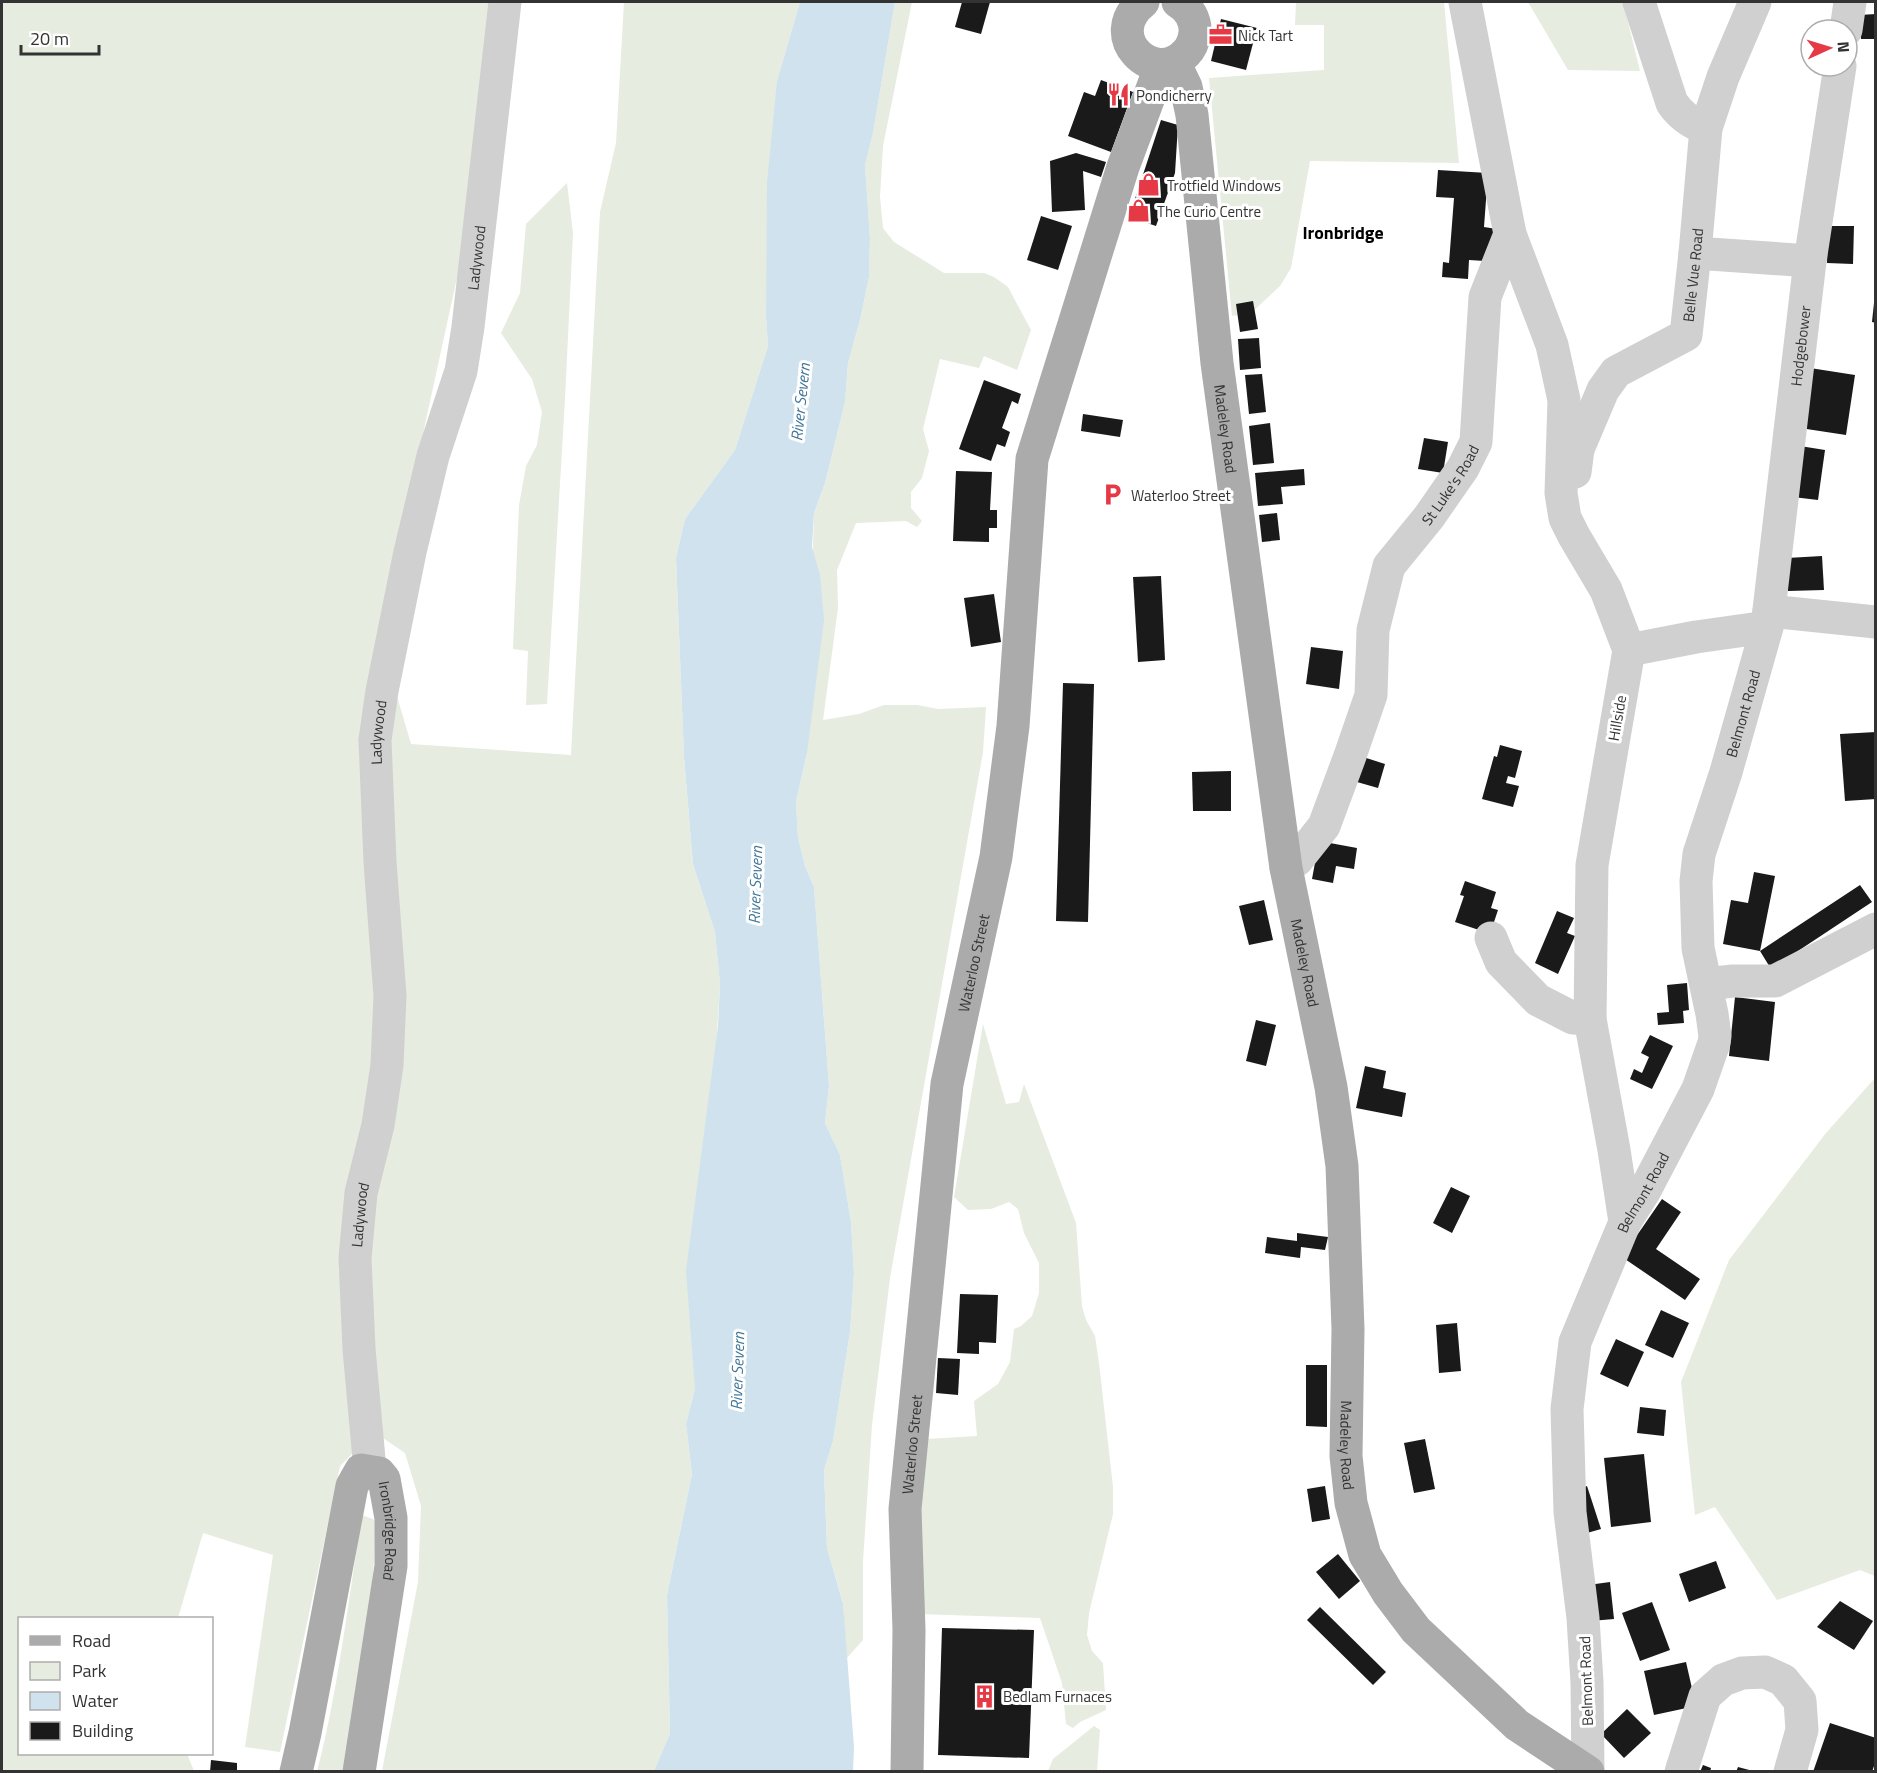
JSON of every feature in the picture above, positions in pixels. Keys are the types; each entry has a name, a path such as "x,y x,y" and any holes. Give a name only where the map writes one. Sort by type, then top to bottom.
{"main road":[{"path":"1143,2 1129,19 1128,40 1140,58 1150,63 1167,63 1190,49 1194,40 1191,5"},
{"name":"Madeley Road","path":"1167,63 1186,87 1192,115 1217,363 1286,868 1330,1086 1342,1166 1348,1329 1346,1456 1351,1503 1365,1555 1388,1593 1416,1630 1517,1725 1588,1772"},
{"name":"Waterloo Street","path":"907,1772 909,1630 905,1509 947,1084 996,857 1013,726 1032,459 1123,166 1167,63"},
{"name":"Ironbridge Road","path":"296,1772 352,1486 362,1470 370,1470 379,1473 384,1479 387,1490 391,1518 391,1566 359,1772"}],"street":[{"name":"Ladywood","path":"370,1470 359,1348 355,1258 361,1193 378,1125 387,1065 390,996 380,862 375,740 382,691 413,541 433,456 461,371 505,2"},
{"path":"1464,2 1510,234 1552,345 1564,400 1561,494 1565,518 1606,590 1629,650 1696,637 1768,619 1875,622"},
{"path":"1639,2 1672,103 1688,120 1706,128"},
{"name":"Belle Vue Road","path":"1565,518 1571,506 1578,449 1603,390 1616,372 1686,335 1706,128 1723,77 1755,2"},
{"path":"1848,18 1850,2"},
{"name":"Hodgebower","path":"1768,619 1810,261 1838,78"},
{"name":"St Luke's Road","path":"1286,868 1297,860 1324,826 1364,716 1371,695 1373,630 1389,566 1429,517 1458,476 1476,442 1485,297 1510,234"},
{"path":"1695,253 1810,261"},
{"name":"Belmont Road","path":"1588,1772 1587,1683 1583,1618 1570,1512 1567,1409 1575,1342 1625,1222 1644,1192 1698,1089 1710,1057 1715,1036 1698,948 1696,881 1699,854 1726,772 1768,619"},
{"name":"Hillside","path":"1625,1222 1590,1019 1592,865 1629,650"},
{"path":"1706,984 1733,981 1775,981 1875,929"},
{"path":"1491,938 1501,962 1538,1000 1573,1018 1590,1019"},
{"path":"1681,1772 1705,1696 1723,1680 1742,1673 1765,1672 1783,1680 1800,1701 1802,1730 1790,1772"}],"green space":[{"path":"2,2 493,2 467,232 379,635 411,744 571,755 600,212 616,143 624,2 800,2 777,81 766,317 768,346 735,450 685,519 676,558 684,757 693,864 715,932 720,984 695,1389 686,1424 692,1474 667,1595 670,1735 654,1771 382,1771 418,1582 421,1506 405,1453 383,1438 367,1439 340,1466 280,1752 245,1747 273,1555 203,1533 178,1617 18,1617 18,1755 187,1755 194,1771 2,1772"},
{"path":"895,2 912,2 883,146 880,197 883,228 894,242 944,273 984,273 994,277 1008,287 1031,330 1017,370 984,356 979,368 940,359 923,429 929,451 922,478 911,492 911,508 922,521 917,527 906,521 856,523 837,570 838,608 823,720 859,714 884,705 917,705 938,709 986,707 983,752 890,1278 872,1425 863,1561 863,1640 846,1659 843,1602 827,1548 824,1470 833,1441 850,1332 854,1274 851,1222 840,1155 825,1123 829,1086 814,887 805,866 798,838 796,802 807,753 814,513 825,483 845,402 848,363 869,277 870,238 865,165 873,133"},
{"path":"1296,2 1444,2 1459,163 1310,161 1291,268 1280,286 1251,313 1232,316 1209,78 1324,70 1324,25 1295,25"},
{"path":"1528,2 1623,2 1640,71 1568,70"},
{"path":"567,183 573,233 547,704 526,705 528,651 513,649 519,505 526,466 537,445 542,412 532,379 501,333 520,293 526,224"},
{"path":"983,1024 1006,1104 1019,1102 1024,1084 1076,1223 1082,1306 1086,1320 1095,1336 1099,1363 1113,1487 1113,1514 1089,1613 1087,1635 1092,1651 1103,1663 1106,1710 1080,1722 1073,1728 1066,1724 1062,1683 1040,1618 917,1614 916,1545 926,1439 977,1436 974,1401 998,1384 1010,1362 1014,1329 1032,1316 1039,1293 1039,1263 1024,1233 1018,1209 1009,1202 991,1209 968,1210 954,1197"},
{"path":"1875,1078 1875,1576 1860,1570 1777,1600 1715,1507 1695,1515 1681,1382 1729,1260 1826,1133"},
{"path":"362,1515 375,1520 374,1562 367,1637 343,1771 317,1772 337,1676"},
{"path":"1094,1726 1100,1730 1097,1771 1048,1771 1053,1759"}],"water":[{"name":"River Severn","path":"800,2 895,2 873,133 865,165 870,238 869,277 848,363 845,402 825,483 814,513 812,547 820,575 824,620 807,753 796,802 798,838 805,866 814,887 829,1086 825,1123 840,1155 851,1222 854,1274 850,1332 833,1441 824,1470 827,1548 843,1603 854,1747 853,1771 654,1771 670,1734 667,1595 692,1474 686,1424 695,1389 686,1271 718,1026 720,984 715,932 693,864 684,757 676,558 685,519 735,450 768,346 766,317 767,183 777,81"}],"building":[{"path":"962,2 990,2 981,34 955,27"},
{"path":"1876,14 1876,39 1861,39 1859,15"},
{"path":"1221,19 1257,28 1246,70 1211,61"},
{"path":"1101,80 1133,92 1111,152 1068,136 1084,92 1095,96"},
{"path":"1161,120 1178,125 1175,173 1156,226 1129,217"},
{"path":"1076,153 1106,162 1101,177 1083,171 1085,210 1052,212 1050,161"},
{"path":"1438,170 1488,173 1484,227 1497,229 1485,261 1469,260 1468,279 1442,277 1443,262 1449,263 1454,198 1436,197"},
{"path":"1041,216 1072,226 1058,270 1027,260"},
{"path":"1828,226 1854,226 1853,264 1827,263"},
{"path":"1253,301 1258,329 1240,332 1236,304"},
{"path":"1874,303 1876,303 1876,323 1872,322"},
{"path":"1259,338 1261,368 1240,370 1238,339"},
{"path":"1810,368 1855,375 1846,435 1800,428"},
{"path":"1262,374 1266,412 1249,414 1245,375"},
{"path":"984,380 1021,394 1018,404 1012,401 1002,428 1010,432 1005,447 997,444 991,461 959,449"},
{"path":"1083,414 1123,420 1120,437 1081,431"},
{"path":"1270,423 1274,463 1253,465 1249,426"},
{"path":"1424,438 1448,442 1443,473 1418,469"},
{"path":"1800,446 1825,450 1818,500 1793,497"},
{"path":"1304,469 1305,485 1281,487 1283,504 1258,506 1255,473"},
{"path":"956,471 992,472 990,510 997,510 997,528 989,528 989,542 953,541"},
{"path":"1277,513 1280,540 1262,542 1259,515"},
{"path":"1822,556 1824,590 1788,591 1787,558"},
{"path":"1161,576 1165,660 1138,662 1133,577"},
{"path":"994,594 1001,642 971,647 964,598"},
{"path":"1311,647 1343,651 1339,689 1306,684"},
{"path":"1063,683 1094,684 1088,922 1056,921"},
{"path":"1876,732 1876,799 1845,801 1840,734"},
{"path":"1500,745 1522,751 1515,778 1508,776 1506,783 1519,786 1513,807 1482,799 1494,756 1497,757"},
{"path":"1357,755 1385,764 1378,788 1350,780"},
{"path":"1231,771 1231,811 1193,811 1192,772"},
{"path":"1319,841 1357,848 1354,869 1336,866 1333,883 1312,879"},
{"path":"1754,872 1775,876 1760,951 1723,944 1731,900 1748,903"},
{"path":"1465,881 1496,892 1491,908 1498,910 1492,928 1485,932 1455,922 1464,896 1460,895"},
{"path":"1860,885 1872,902 1771,969 1760,951"},
{"path":"1264,900 1273,940 1249,945 1239,906"},
{"path":"1557,911 1574,918 1567,933 1575,936 1558,974 1535,963"},
{"path":"1687,983 1689,1010 1683,1011 1684,1023 1658,1025 1657,1013 1669,1012 1667,985"},
{"path":"1735,997 1775,1002 1769,1061 1729,1056"},
{"path":"1256,1020 1276,1025 1266,1066 1246,1061"},
{"path":"1650,1035 1673,1046 1652,1089 1630,1079 1634,1069 1642,1073 1649,1057 1641,1053"},
{"path":"1365,1066 1386,1071 1383,1088 1406,1093 1402,1117 1356,1108"},
{"path":"1451,1187 1470,1196 1452,1233 1433,1223"},
{"path":"1662,1199 1681,1212 1656,1249 1700,1279 1685,1300 1622,1257"},
{"path":"1297,1233 1328,1237 1325,1250 1301,1247 1300,1258 1265,1253 1267,1237 1297,1241"},
{"path":"960,1294 998,1295 996,1343 979,1342 979,1354 957,1353"},
{"path":"1661,1310 1689,1323 1673,1358 1645,1345"},
{"path":"1457,1323 1461,1371 1439,1373 1436,1325"},
{"path":"1616,1339 1644,1352 1628,1387 1600,1374"},
{"path":"938,1358 960,1359 958,1395 936,1393"},
{"path":"1306,1365 1327,1365 1327,1427 1306,1426"},
{"path":"1640,1407 1666,1410 1664,1436 1637,1433"},
{"path":"1425,1439 1435,1489 1414,1493 1404,1443"},
{"path":"1644,1454 1651,1522 1611,1527 1604,1458"},
{"path":"1325,1486 1330,1519 1312,1522 1307,1489"},
{"path":"1587,1486 1601,1529 1587,1533 1574,1491"},
{"path":"1338,1554 1360,1581 1339,1599 1316,1572"},
{"path":"1716,1561 1726,1588 1689,1602 1679,1574"},
{"path":"1610,1582 1614,1619 1591,1621 1588,1585"},
{"path":"1840,1601 1873,1621 1854,1650 1817,1627"},
{"path":"1652,1602 1670,1650 1640,1661 1622,1613"},
{"path":"1320,1607 1386,1672 1373,1685 1307,1620"},
{"path":"942,1628 1034,1630 1029,1758 938,1755"},
{"path":"1686,1662 1696,1706 1654,1715 1644,1671"},
{"path":"1627,1709 1651,1733 1624,1758 1601,1734"},
{"path":"1830,1723 1876,1738 1876,1760 1872,1772 1813,1772"},
{"path":"211,1760 237,1763 237,1772 210,1772"},
{"path":"1703,1765 1711,1768 1710,1772 1700,1772"},
{"path":"1738,1767 1753,1771 1736,1772"}],"place":[{"name":"Nick Tart","path":"1220,35"},
{"name":"Pondicherry","path":"1118,95"},
{"name":"Trotfield Windows","path":"1149,185"},
{"name":"The Curio Centre","path":"1139,211"},
{"name":"Waterloo Street","path":"1113,495"},
{"name":"Bedlam Furnaces","path":"985,1696"}],"district":[{"name":"Ironbridge","path":"1343,232"}]}
